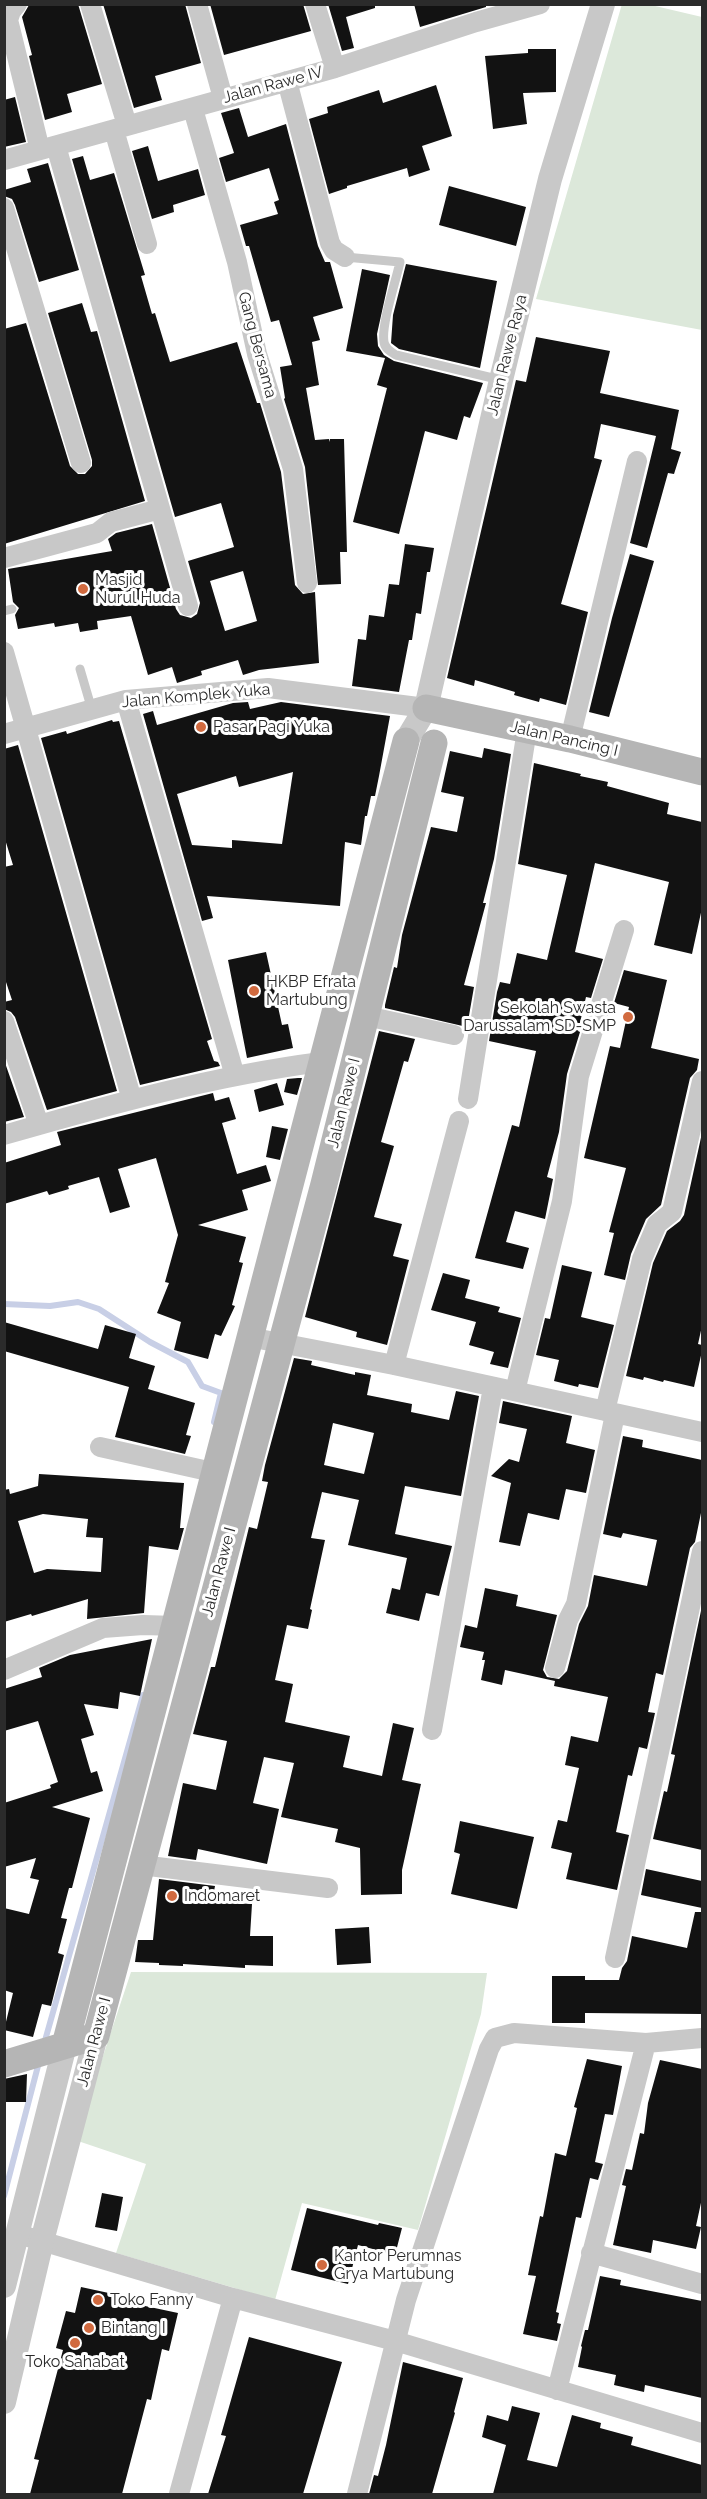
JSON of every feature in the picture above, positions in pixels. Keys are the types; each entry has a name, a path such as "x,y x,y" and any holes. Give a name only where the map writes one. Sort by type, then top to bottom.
{"main road":[{"name":"Jalan Pancing I","path":"426,708 570,739 702,772"},
{"name":"Jalan Rawe I","path":"49,2050 176,1626 207,1471 249,1337 406,741"},
{"name":"Jalan Rawe I","path":"96,2036 366,1016 434,744"},
{"path":"4,2064 96,2036"}],"street":[{"path":"17,4 8,20 189,606"},
{"path":"90,4 147,244"},
{"path":"196,4 223,98"},
{"path":"315,4 335,68"},
{"name":"Jalan Rawe IV","path":"4,160 335,68 474,13 540,4"},
{"name":"Jalan Rawe Raya","path":"426,708 501,380 550,179 603,4"},
{"path":"286,81 330,243 334,250 345,257"},
{"name":"Gang Bersama","path":"193,109 237,262 257,354 294,469 307,583"},
{"path":"4,208 81,463"},
{"path":"570,739 637,461"},
{"path":"4,558 98,533 111,522 160,509"},
{"path":"4,652 132,1100"},
{"name":"Jalan Komplek Yuka","path":"4,734 126,700 268,688 426,708"},
{"path":"126,700 235,1076"},
{"path":"406,741 426,708"},
{"path":"426,708 434,744"},
{"path":"468,1099 528,730"},
{"path":"515,1391 562,1201 579,1076 624,930"},
{"path":"366,1016 454,1035"},
{"path":"4,1021 39,1125"},
{"path":"4,1135 132,1100 235,1076 321,1062"},
{"path":"555,1668 568,1620 576,1604 610,1412 642,1259 657,1224 672,1212 702,1081"},
{"path":"394,1365 459,1121"},
{"path":"249,1337 394,1365 702,1432"},
{"path":"432,1730 493,1387"},
{"path":"100,1447 207,1471"},
{"path":"615,1958 702,1551"},
{"path":"4,1670 103,1628 143,1625 176,1626"},
{"path":"141,1864 327,1888"},
{"path":"357,2494 406,2301 489,2049 495,2038 514,2033 646,2043 702,2038"},
{"name":"Jalan Rawe I","path":"4,2402 42,2241 96,2036"},
{"path":"557,2390 646,2043"},
{"name":"Jalan Rawe I","path":"4,2286 17,2235 49,2050"},
{"path":"17,2235 233,2298 395,2341 702,2433"},
{"path":"591,2253 702,2284"},
{"path":"179,2494 233,2298"}],"lane":[{"path":"345,257 400,262 385,328 386,348 396,355 501,380"},
{"path":"80,669 92,710"}],"green space":[{"path":"622,4 651,5 702,17 702,330 536,299"},
{"path":"131,1972 487,1973 481,2014 418,2230 302,2203 275,2300 116,2253 146,2164 75,2140"}],"building":[{"path":"32,4 78,4 102,84 67,94 72,112 45,120 22,17"},
{"path":"103,4 185,4 201,63 155,76 162,100 134,108"},
{"path":"210,4 303,4 311,31 224,55"},
{"path":"328,4 375,4 375,8 346,17 354,48 342,51"},
{"path":"414,4 486,4 486,7 420,27"},
{"path":"528,49 556,49 556,92 523,93 527,124 493,129 485,56 528,53"},
{"path":"436,85 452,136 422,146 430,170 409,177 407,168 347,186 347,188 329,194 309,119 328,113 327,107 379,90 383,103"},
{"path":"15,97 26,142 4,147 4,100"},
{"path":"239,108 248,137 286,124 318,246 325,262 330,262 343,308 313,317 320,340 312,342 319,385 306,388 315,440 329,439 329,442 330,439 344,439 347,552 340,552 341,584 318,585 305,467 284,399 280,367 292,365 279,320 271,322 249,246 246,246 240,225 278,214 274,202 279,200 269,168 226,182 219,158 234,153 221,113"},
{"path":"148,146 158,181 198,169 205,195 173,205 174,212 152,219 132,151"},
{"path":"83,156 90,180 114,173 145,275 141,276 152,314 155,313 170,362 237,342 257,403 260,403 281,472 295,585 303,594 315,592 319,663 259,670 243,675 238,660 201,671 202,675 177,683 172,667 148,675 131,616 97,621 98,629 80,632 78,623 55,627 54,623 18,629 15,615 19,608 13,602 8,569 112,551 108,539 116,533 152,524 176,609 180,615 191,618 197,614 200,603 188,561 234,547 221,503 175,517 72,159","holes":["243,571 257,621 225,631 210,581"]},
{"path":"48,163 79,270 39,282 15,205 12,199 4,196 4,190 31,182 27,169"},
{"path":"449,186 526,207 516,246 439,225"},
{"path":"406,264 497,281 480,368 399,349 391,343 393,315"},
{"path":"362,269 390,275 377,334 378,346 384,355 394,361 483,383 470,418 464,416 457,440 425,431 399,534 353,522 387,388 377,385 385,358 346,351"},
{"path":"82,303 91,332 97,331 145,501 4,544 4,329 26,323 70,466 78,474 85,474 92,466 92,460 48,313"},
{"path":"536,337 610,351 600,393 679,410 671,449 681,452 674,474 668,473 647,548 630,543 656,436 601,424 594,458 602,460 561,604 588,612 566,705 540,698 539,702 475,680 474,686 447,678 516,380 526,382"},
{"path":"405,544 434,548 430,572 427,572 421,614 416,613 399,692 352,686 358,639 366,640 369,615 384,617 389,584 399,585"},
{"path":"630,554 654,561 609,717 589,712"},
{"path":"248,702 250,709 281,702 390,716 375,796 371,796 367,816 365,816 361,845 345,842 340,906 207,896 213,918 202,921 143,714 153,711 157,725 233,703","holes":["293,772 282,844 232,840 232,848 192,845 177,794 236,776 239,787"]},
{"path":"112,720 113,722 119,721 212,1039 207,1041 214,1061 220,1066 140,1085 41,738 66,731 67,734"},
{"path":"18,745 117,1091 47,1110 15,1017 4,1009 4,1002 12,1000 4,976 4,867 13,865 4,836 4,749"},
{"path":"484,748 511,754 494,859 483,903 486,903 464,985 474,987 467,1027 385,1008 385,1005 394,967 397,968 402,935 431,827 457,832 464,797 441,792 450,751 482,758"},
{"path":"534,763 608,782 607,786 669,803 667,814 702,822 702,908 692,954 654,945 669,882 595,863 575,952 603,959 591,998 586,997 578,1031 580,1032 567,1074 559,1132 547,1177 553,1179 545,1219 515,1211 506,1242 529,1248 523,1269 475,1258 512,1125 519,1127 536,1051 489,1041 497,992 500,982 510,984 517,953 547,960 567,875 518,864"},
{"name":"HKBP Efrata Martubung","path":"266,952 282,1025 288,1024 293,1048 247,1058 228,960"},
{"path":"624,970 667,980 651,1048 699,1059 697,1070 690,1078 661,1205 646,1219 631,1254 625,1280 604,1275 614,1233 609,1232 626,1168 584,1158 610,1046 620,1048 629,1007 614,1003"},
{"path":"379,1031 415,1039 408,1062 404,1061 381,1142 394,1146 374,1217 402,1224 393,1256 409,1260 387,1345 356,1337 357,1332 305,1317"},
{"path":"4,1060 24,1117 4,1122"},
{"path":"302,1078 297,1095 284,1092 287,1079"},
{"path":"277,1083 284,1105 259,1112 254,1090"},
{"path":"213,1093 215,1101 229,1097 236,1119 222,1123 237,1174 266,1165 271,1181 242,1190 248,1210 198,1225 246,1237 239,1262 243,1263 232,1305 235,1306 221,1336 215,1334 208,1359 174,1350 181,1322 157,1313 169,1283 165,1282 178,1235 156,1158 118,1169 130,1207 110,1213 99,1177 68,1186 69,1189 49,1195 47,1191 4,1204 4,1163 61,1145 57,1132"},
{"path":"272,1126 288,1129 280,1160 266,1157"},
{"path":"702,1133 702,1326 698,1344 702,1345 702,1351 694,1387 664,1380 663,1382 644,1377 643,1380 626,1376 653,1263 667,1231 684,1215"},
{"path":"562,1265 592,1272 581,1317 614,1325 598,1388 579,1384 578,1387 554,1381 559,1360 536,1355 545,1318 550,1319"},
{"path":"443,1273 470,1280 465,1298 500,1307 498,1312 521,1318 508,1368 490,1364 494,1352 469,1345 476,1322 431,1310"},
{"path":"4,1322 98,1349 105,1325 136,1334 129,1358 155,1366 148,1389 195,1403 186,1435 191,1436 185,1454 115,1437 129,1387 4,1351"},
{"path":"294,1358 312,1361 311,1365 355,1375 355,1372 371,1375 367,1395 412,1404 411,1412 449,1420 456,1391 479,1396 461,1496 405,1486 395,1534 452,1546 439,1596 426,1593 419,1621 386,1613 392,1588 400,1590 407,1558 348,1545 359,1500 322,1492 311,1538 325,1540 308,1629 287,1625 275,1680 293,1684 285,1722 350,1736 343,1767 382,1776 393,1723 414,1728 402,1780 421,1784 402,1870 402,1894 361,1895 360,1848 335,1842 338,1829 281,1817 294,1763 264,1757 253,1803 279,1809 267,1864 198,1849 196,1860 168,1856 183,1783 216,1790 227,1741 193,1734 211,1667 215,1667 249,1527 257,1529 268,1482 262,1481","holes":["333,1423 374,1433 364,1474 324,1465"]},
{"path":"503,1401 572,1416 566,1443 595,1450 586,1493 566,1489 559,1520 528,1513 520,1546 499,1542 511,1483 491,1476 509,1459 519,1462 527,1429 499,1423"},
{"path":"623,1436 643,1440 642,1447 702,1460 702,1508 695,1542 690,1548 663,1675 656,1673 648,1712 655,1713 647,1749 639,1747 632,1776 628,1775 616,1832 629,1835 617,1890 566,1879 572,1853 551,1848 558,1820 567,1822 579,1768 565,1765 571,1736 598,1742 608,1697 554,1686 555,1681 505,1670 502,1685 481,1680 485,1660 482,1660 484,1652 460,1647 465,1625 477,1628 485,1588 518,1595 516,1606 557,1615 543,1670 547,1677 559,1679 567,1671 579,1624 588,1606 594,1575 647,1586 657,1540 623,1533 621,1538 603,1534"},
{"path":"39,1474 184,1483 180,1528 184,1528 178,1550 149,1546 144,1613 87,1619 88,1599 4,1622 4,1490 9,1489 10,1494 38,1486","holes":["43,1514 88,1519 86,1537 103,1538 101,1572 47,1569 34,1573 18,1521"]},
{"path":"702,1606 702,1850 653,1839 675,1755 671,1754"},
{"path":"152,1639 140,1696 120,1692 118,1709 84,1704 94,1735 81,1739 91,1773 97,1771 103,1791 52,1807 90,1818 72,1888 69,1888 61,1918 67,1919 58,1953 64,1955 51,2006 42,2004 33,2037 4,2030 13,1993 4,1990 4,1908 29,1914 39,1880 30,1878 36,1858 4,1867 4,1803 51,1788 50,1785 58,1782 38,1721 4,1731 4,1689 42,1677 39,1668 70,1655"},
{"path":"460,1821 534,1837 517,1909 451,1894 460,1854 454,1852"},
{"path":"646,1869 702,1881 702,1908 641,1895"},
{"path":"159,1879 215,1886 212,1902 252,1904 250,1936 273,1936 273,1966 245,1965 245,1968 135,1962 138,1940 153,1940"},
{"path":"695,1912 702,1912 702,2014 585,2013 585,2023 552,2023 552,1976 585,1976 585,1980 619,1980 622,1968 627,1961 632,1936 687,1948"},
{"path":"369,1927 371,1963 337,1965 335,1929"},
{"path":"587,2059 622,2066 613,2115 605,2114 595,2162 603,2164 598,2180 590,2178 581,2218 576,2217 556,2312 559,2313 557,2323 561,2324 557,2341 523,2334 536,2276 528,2275 540,2216 543,2217 555,2153 566,2156 577,2108 574,2107"},
{"path":"660,2060 702,2069 702,2198 696,2226 701,2227 696,2249 653,2240 651,2253 613,2245 626,2186 622,2185 626,2169 632,2170 640,2133 644,2134 648,2103"},
{"path":"27,2074 26,2102 4,2102 4,2079"},
{"path":"102,2193 123,2197 117,2231 95,2227"},
{"path":"307,2208 378,2225 379,2223 402,2228 395,2255 358,2245 348,2284 291,2270"},
{"path":"600,2276 621,2280 620,2285 702,2301 702,2398 645,2385 644,2392 614,2385 616,2375 578,2367 581,2346 585,2330 588,2330"},
{"path":"81,2287 118,2295 117,2300 178,2313 169,2351 162,2349 151,2400 147,2399 122,2494 30,2494 39,2460 34,2459 63,2350 56,2348 66,2311 75,2313"},
{"path":"249,2337 342,2362 303,2494 208,2494 226,2436 221,2435"},
{"path":"403,2362 463,2378 455,2413 432,2494 369,2494 374,2475 378,2476 386,2445"},
{"path":"512,2406 540,2413 527,2460 557,2467 572,2415 601,2423 600,2428 633,2437 631,2445 702,2465 702,2494 493,2494 506,2445 482,2437 487,2415 508,2421"}],"waterway":[{"path":"4,1304 50,1306 78,1302 99,1309 150,1342 188,1362 202,1386 221,1393 214,1422"},
{"path":"44,2044 143,1695"},
{"path":"4,2196 39,2062"}],"place":[{"name":"Masjid Nurul Huda","path":"83,589"},
{"name":"Pasar Pagi Yuka","path":"201,727"},
{"name":"HKBP Efrata Martubung","path":"254,991"},
{"name":"Sekolah Swasta Darussalam SD-SMP","path":"628,1017"},
{"name":"Indomaret","path":"172,1896"},
{"name":"Kantor Perumnas Grya Martubung","path":"322,2265"},
{"name":"Toko Fanny","path":"98,2300"},
{"name":"Bintang I","path":"89,2328"},
{"name":"Toko Sahabat","path":"75,2343"}]}
